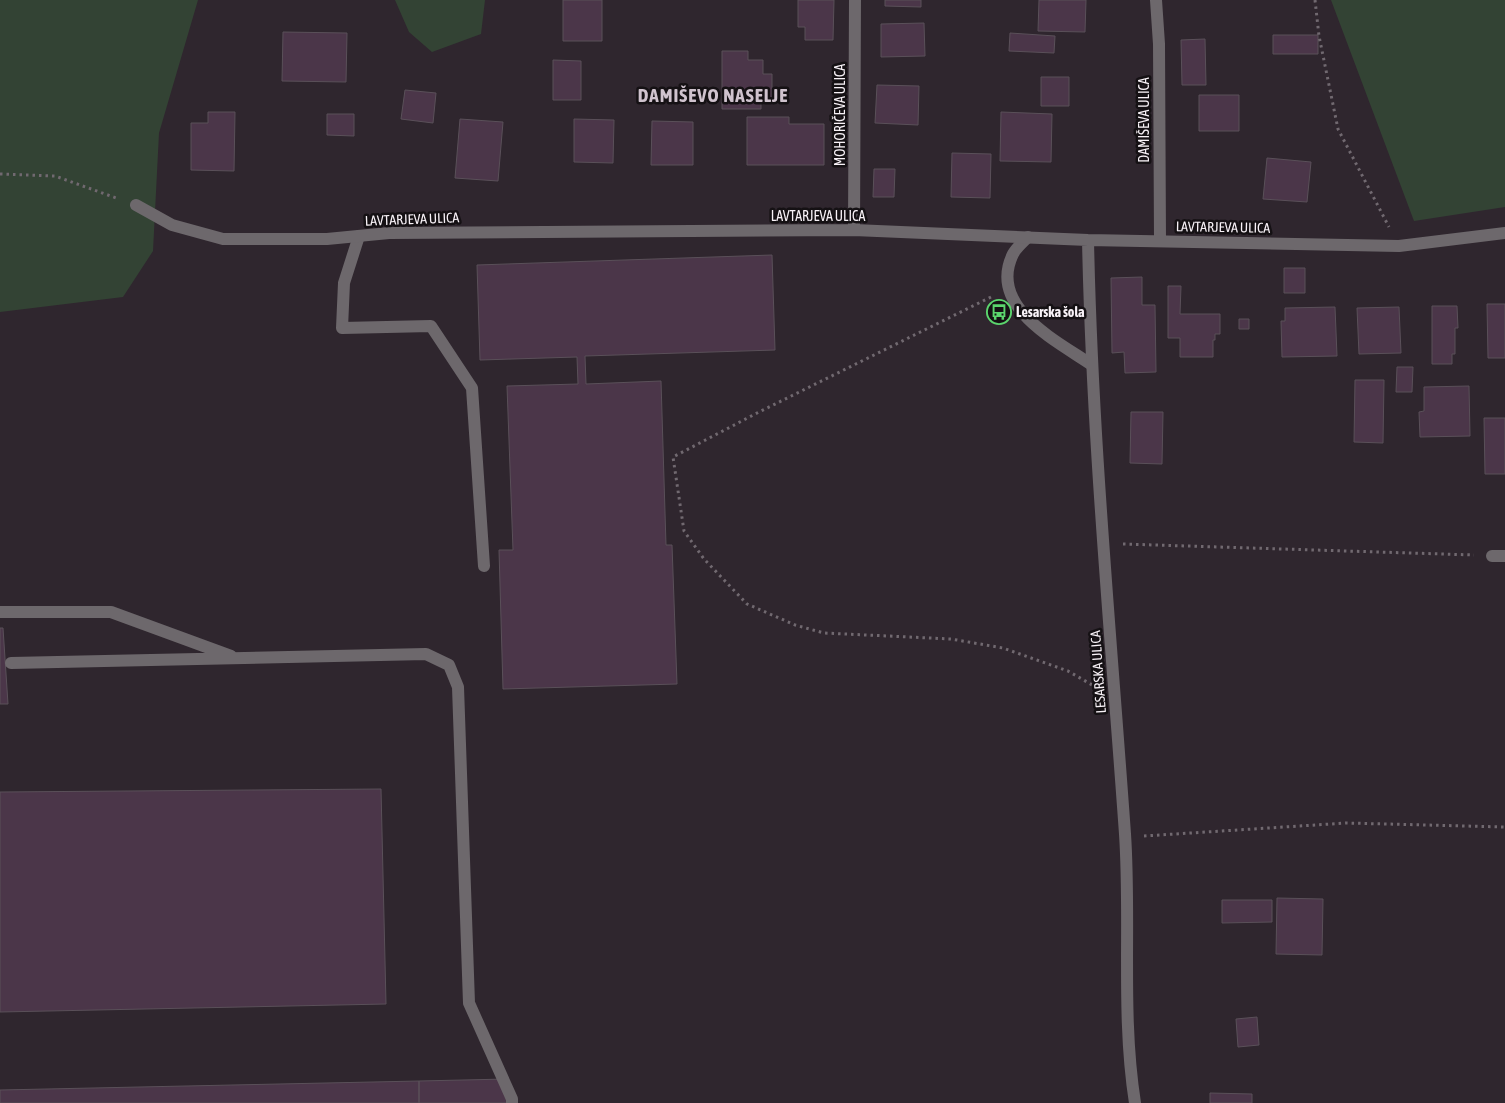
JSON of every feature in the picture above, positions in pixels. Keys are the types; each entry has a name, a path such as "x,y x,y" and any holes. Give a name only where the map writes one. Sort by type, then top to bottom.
{"street":[{"name":"MOHORIČEVA ULICA","path":"854,230 855,0"},
{"name":"DAMIŠEVA ULICA","path":"1156,0 1159,44 1160,240"},
{"name":"LAVTARJEVA ULICA","path":"136,205 172,225 223,239 328,239 389,232 854,230 1088,240 1399,246 1505,233"},
{"path":"360,236 344,283 342,328 431,326 472,388 484,566"},
{"path":"1028,237 1014,252 1008,267 1008,290 1014,302 1026,317 1042,331 1092,364"},
{"name":"LESARSKA ULICA","path":"1088,240 1092,364 1126,838 1128,1027 1135,1103"},
{"path":"0,612 111,612 238,658"},
{"path":"11,663 426,654 449,665 458,687 469,1003 512,1099 512,1103"}],"path":[{"path":"1315,0 1338,129 1399,246"},
{"path":"0,174 54,176 136,205"},
{"path":"1008,290 759,412 674,457 684,532 704,559 748,604 795,625 824,633 951,639 1003,648 1068,670 1098,688 1114,691"},
{"path":"1104,544 1499,556"},
{"path":"1126,838 1346,823 1505,827"}],"green space":[{"path":"0,0 198,0 159,133 153,251 123,297 0,312"},
{"path":"395,0 485,0 481,34 432,52 409,32"},
{"path":"1331,0 1505,0 1505,207 1414,221"}],"building":[{"path":"563,0 602,0 602,41 563,41"},
{"path":"798,0 834,0 833,40 805,40 805,27 798,27"},
{"path":"885,0 921,0 921,7 885,6"},
{"path":"1039,0 1086,0 1085,32 1038,31"},
{"path":"924,23 925,56 881,57 881,24"},
{"path":"283,32 347,33 346,82 282,81"},
{"path":"1010,33 1055,36 1054,53 1009,51"},
{"path":"1273,35 1318,35 1318,54 1273,54"},
{"path":"1205,39 1206,85 1182,85 1181,40"},
{"path":"722,51 748,51 748,60 763,60 763,74 772,74 772,99 761,99 761,109 722,109"},
{"path":"553,60 581,61 581,100 553,100"},
{"path":"1041,77 1069,77 1069,106 1041,106"},
{"path":"877,85 919,86 918,125 875,123"},
{"path":"405,90 436,93 433,123 401,119"},
{"path":"1199,95 1239,95 1239,131 1199,131"},
{"path":"208,112 235,112 234,171 191,170 191,123 208,123"},
{"path":"1001,112 1052,114 1051,162 1000,161"},
{"path":"327,114 354,114 354,136 327,135"},
{"path":"747,117 789,117 789,124 824,124 824,165 747,165"},
{"path":"460,119 503,122 498,181 455,178"},
{"path":"574,119 614,120 613,163 574,162"},
{"path":"652,121 693,122 693,165 651,165"},
{"path":"952,153 991,154 990,198 951,197"},
{"path":"1267,158 1311,162 1307,202 1263,199"},
{"path":"874,169 895,169 894,197 873,197"},
{"path":"772,255 775,350 585,356 586,384 661,381 666,545 672,545 677,684 503,689 499,550 513,550 507,386 578,384 577,357 480,360 477,265"},
{"path":"1284,268 1305,268 1305,293 1284,293"},
{"path":"1142,277 1142,305 1155,305 1156,372 1125,373 1124,352 1112,353 1111,278"},
{"path":"1168,286 1181,286 1180,314 1220,314 1220,334 1215,334 1215,340 1213,340 1213,357 1180,357 1180,338 1168,338"},
{"path":"1487,304 1505,304 1505,358 1488,358"},
{"path":"1432,306 1457,306 1458,328 1455,328 1455,354 1452,354 1452,364 1432,364"},
{"path":"1335,307 1337,356 1282,357 1281,321 1285,321 1285,308"},
{"path":"1399,307 1401,353 1359,354 1357,308"},
{"path":"1239,319 1249,319 1249,329 1239,329"},
{"path":"1397,367 1413,367 1412,392 1396,392"},
{"path":"1355,380 1384,380 1383,443 1354,442"},
{"path":"1469,386 1470,436 1420,437 1419,412 1424,411 1424,387"},
{"path":"1131,412 1163,412 1162,464 1130,463"},
{"path":"1484,418 1505,418 1505,474 1485,474"},
{"path":"0,628 3,628 8,704 0,704"},
{"path":"381,789 386,1004 0,1012 0,792"},
{"path":"1277,898 1323,899 1322,955 1276,954"},
{"path":"1222,900 1272,900 1272,922 1222,923"},
{"path":"1257,1017 1259,1045 1238,1047 1236,1019"},
{"path":"507,1079 508,1103 419,1103 419,1081"},
{"path":"419,1081 419,1103 0,1103 0,1090"},
{"path":"1210,1093 1252,1094 1252,1103 1210,1103"}],"place":[{"name":"Lesarska šola","path":"999,312"}],"district":[{"name":"DAMIŠEVO NASELJE","path":"713,95"}]}
